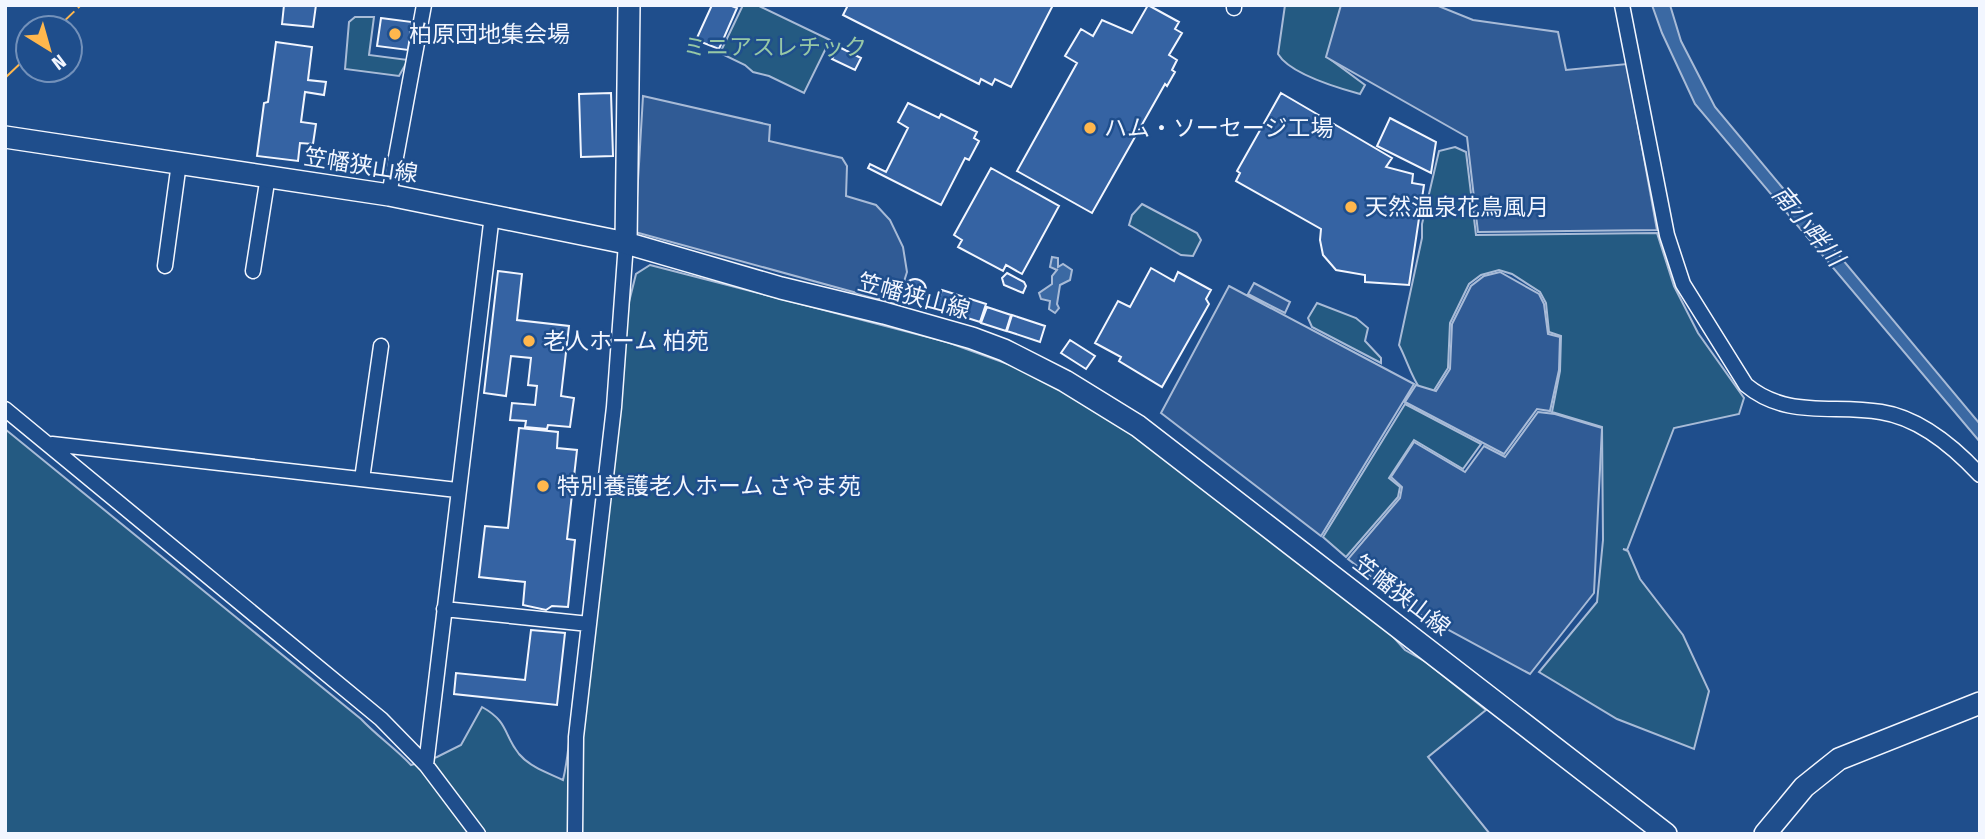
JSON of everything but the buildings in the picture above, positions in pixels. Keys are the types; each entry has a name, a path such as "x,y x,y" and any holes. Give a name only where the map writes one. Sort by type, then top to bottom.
{"main road":[{"path":"626,243 629,5"},
{"name":"笠幡狭山線","path":"5,137 389,195 626,243 780,288 884,313 1004,350 1089,394 1138,426 1666,834"},
{"path":"1765,834 1804,787 1839,759 1980,703"}],"street":[{"path":"389,195 424,5"},
{"path":"1622,5 1667,235 1683,284 1746,385 1761,398 1786,406 1881,412 1913,422 1945,442 1980,475"},
{"path":"165,266 179,163"},
{"path":"253,271 268,176"},
{"path":"426,765 492,215"},
{"path":"575,834 576,737 614,407 626,243"},
{"path":"362,479 381,346"},
{"path":"5,409 51,444 381,719 426,765 478,834"},
{"path":"51,444 457,490"},
{"path":"444,609 589,625"}],"green space":[{"name":"ミニアスレチック","path":"743,5 757,5 830,40 804,93 769,76 753,72 720,53"},
{"path":"1285,5 1345,5 1330,59 1365,85 1360,94 1303,74 1278,54"},
{"path":"355,17 374,17 369,55 408,60 399,76 345,69 349,22"},
{"path":"1455,147 1466,152 1476,235 1657,233 1674,286 1698,333 1744,398 1739,414 1674,428 1627,550 1623,549 1628,551 1640,579 1683,635 1709,691 1694,749 1617,719 1539,672 1597,602 1603,540 1602,427 1552,412 1560,371 1561,336 1549,332 1546,303 1540,292 1512,274 1499,270 1481,275 1469,284 1450,323 1448,368 1433,392 1421,390 1399,345 1439,151"},
{"path":"1142,204 1197,233 1201,240 1193,256 1181,255 1129,225 1132,215"},
{"path":"650,265 947,342 1033,373 1122,423 1379,621 1405,650 1426,662 1486,710 1428,757 1490,834 5,834 5,429 361,719 411,765 437,757 461,745 482,707 501,723 523,759 563,780 589,594 611,497 629,302 636,274"},
{"path":"1317,303 1356,318 1368,328 1365,341 1381,358 1381,363 1312,327 1308,318"},
{"path":"1405,404 1481,444 1463,469 1414,440 1389,478 1400,487 1398,497 1346,557 1323,537"}],"shaded area":[{"path":"1341,5 1436,5 1473,20 1558,32 1566,70 1627,64 1657,230 1478,232 1467,137 1326,57"},
{"path":"643,96 770,125 769,141 842,158 847,166 846,196 876,205 890,220 903,247 907,272 897,304 635,232"},
{"path":"1500,272 1539,294 1544,304 1548,334 1560,337 1559,370 1550,411 1537,409 1504,454 1405,402 1416,385 1436,391 1450,369 1452,324 1471,286 1484,276"},
{"path":"1254,283 1290,302 1285,313 1248,294"},
{"path":"1229,286 1414,384 1321,536 1161,413"},
{"path":"1538,412 1555,414 1602,428 1594,593 1530,674 1419,614 1348,559 1400,498 1402,487 1391,477 1414,442 1465,472 1484,446 1505,457"}],"water":[{"name":"南小畔川","path":"1652,5 1670,5 1681,41 1715,107 1980,424 1980,442 1695,104"},
{"path":"1052,257 1058,258 1058,267 1063,264 1072,270 1070,280 1060,285 1057,304 1059,308 1055,313 1049,309 1050,301 1041,299 1039,293 1052,284 1052,276 1057,270 1050,267"}],"power":[{"path":"72,14 81,5"},
{"path":"5,78 14,69"}],"place":[{"name":"柏原団地集会場","path":"395,34"},
{"name":"ハム・ソーセージ工場","path":"1090,128"},
{"name":"天然温泉花鳥風月","path":"1351,207"},
{"name":"老人ホーム 柏苑","path":"529,341"},
{"name":"特別養護老人ホーム さやま苑","path":"543,486"}]}
